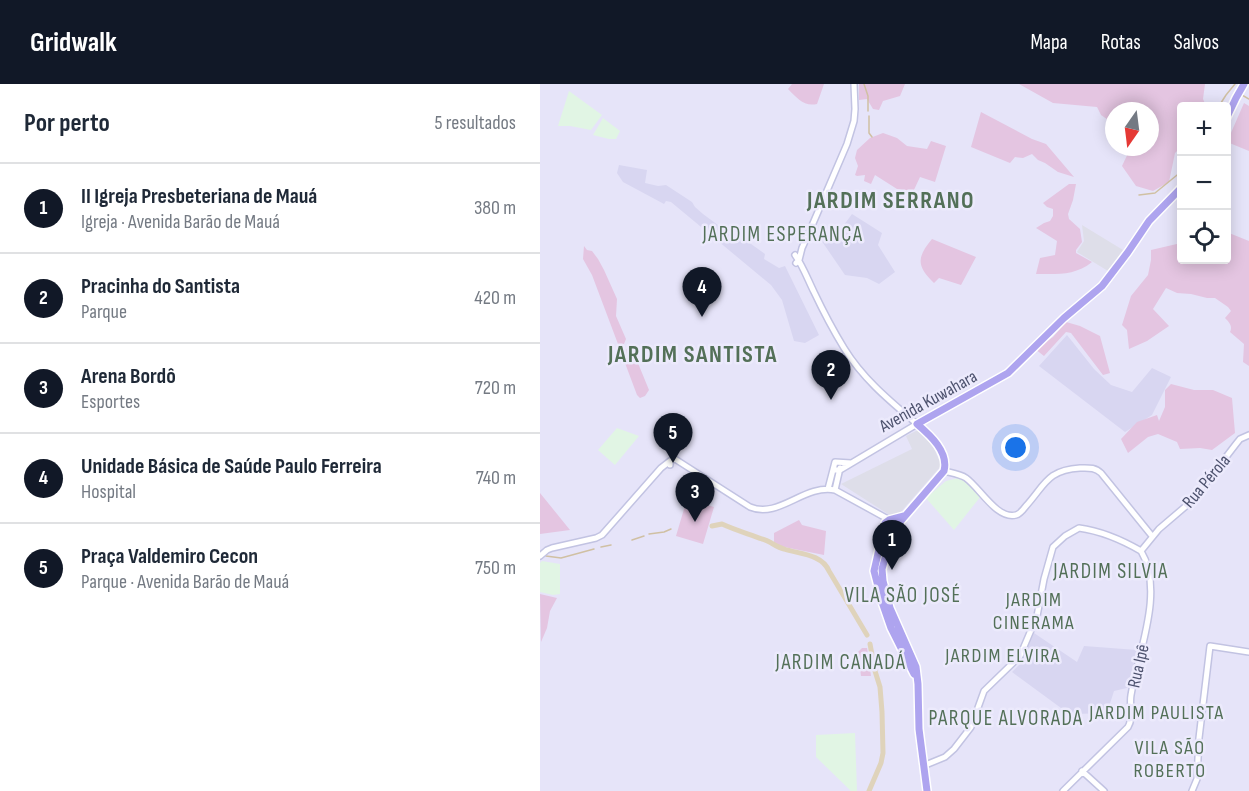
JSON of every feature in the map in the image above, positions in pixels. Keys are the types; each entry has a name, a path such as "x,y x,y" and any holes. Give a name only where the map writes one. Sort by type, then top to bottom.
{"main road":[{"path":"1231,110 1244,84"},
{"name":"Avenida Kuwahara","path":"917,424 1002,378 1102,286 1149,221 1177,192"},
{"path":"917,424 932,437 939,447 946,466 893,530 882,569 890,608 915,677 917,740 926,791"},
{"path":"904,516 885,523 874,571 887,616 916,667 919,729 926,791"},
{"path":"882,532 890,531 890,540"}],"street":[{"path":"854,84 855,109 847,144 796,259 856,366 876,388 917,424"},
{"name":"Avenida Kuwahara","path":"840,470 917,424"},
{"name":"Rua Pérola","path":"1141,551 1152,537 1193,500 1236,444 1247,436"},
{"path":"828,489 835,462 851,463"},
{"path":"835,490 842,462"},
{"path":"540,556 552,548 602,535 663,465 674,464 690,469 750,507 762,510 773,508 808,493 835,490 890,520 893,530"},
{"path":"944,471 963,476 975,485 996,510 1013,515 1021,512 1056,473 1068,469 1093,468 1098,470 1152,537"},
{"path":"833,470 840,470"},
{"path":"873,511 882,520 882,532"},
{"path":"923,766 945,757 954,749 971,727 984,691 1020,656 1037,616 1053,547 1059,540 1076,529 1085,529 1119,540 1141,551"},
{"name":"Rua Ipê","path":"1063,791 1131,722 1131,694 1144,639 1150,595 1147,564 1141,551"},
{"path":"1192,791 1197,779 1199,738 1210,646 1249,652"},
{"path":"1082,771 1104,791"}],"shaded area":[{"path":"792,84 824,84 817,104 804,103 788,89"},
{"path":"859,84 905,84 900,96 883,101 879,110 873,109 867,99 859,100"},
{"path":"1019,84 1205,84 1204,102 1177,102 1177,151 1169,182 1153,191 1136,186 1122,166 1127,156 1159,156 1159,102 1105,102 1105,118 1097,107 1053,103"},
{"path":"569,91 602,115 591,130 558,126"},
{"path":"1244,103 1249,106 1249,151 1231,144 1231,133"},
{"path":"981,112 1046,144 1074,177 1058,172 1032,154 1023,158 1015,157 1010,163 971,147"},
{"path":"603,118 620,131 616,139 593,135"},
{"path":"883,133 897,138 907,146 927,149 931,141 946,146 935,182 920,177 913,192 897,189 875,175 871,184 864,181 865,175 855,175 858,166 855,158 857,150 870,138"},
{"path":"619,165 647,170 645,183 666,185 692,202 703,214 738,240 744,239 765,254 764,259 779,268 785,266 819,335 805,343 794,341 782,300 771,285 671,202 666,201 664,204 623,182 617,173"},
{"path":"1069,184 1076,184 1068,214 1069,219 1080,229 1082,242 1076,253 1092,262 1072,272 1036,274 1040,258 1055,255 1057,241 1036,228 1050,221 1053,216 1053,209 1043,203"},
{"path":"852,214 882,233 878,245 895,272 879,284 867,278 845,275 821,240 827,236 835,237"},
{"path":"1082,225 1123,250 1108,271 1077,252 1084,241"},
{"path":"1231,234 1249,241 1249,366 1243,362 1244,344 1230,332 1231,326 1225,318 1231,311 1228,307 1215,298 1177,293 1166,288 1153,309 1169,326 1147,341 1129,349 1127,330 1122,325 1131,296 1148,275 1151,250 1177,244 1177,264 1231,264"},
{"path":"932,239 976,257 961,285 939,278 934,283 924,271 921,256"},
{"path":"584,246 598,259 617,299 616,316 626,339 624,344 618,344 592,275 583,259"},
{"path":"1066,322 1100,336 1110,373 1103,375 1071,333 1066,332 1044,356 1035,349 1053,337"},
{"path":"1067,335 1094,369 1111,385 1132,392 1152,368 1171,377 1152,415 1125,432 1039,366"},
{"path":"627,349 633,351 649,390 645,396 640,398 622,355"},
{"path":"1171,384 1194,390 1213,390 1232,398 1235,433 1212,450 1180,449 1177,442 1158,434 1148,437 1128,453 1121,439 1137,422 1157,415 1159,421 1165,407 1165,390"},
{"path":"617,428 639,436 615,465 598,450"},
{"path":"918,430 933,446 940,467 899,514 894,516 888,514 841,484 912,449 906,436"},
{"path":"958,478 966,481 981,496 954,530 926,498 946,481"},
{"path":"540,493 570,530 540,534"},
{"path":"687,499 714,507 703,544 676,536"},
{"path":"799,520 802,525 826,531 824,555 774,545 774,533"},
{"path":"542,561 560,564 560,594 540,592 540,563"},
{"path":"540,594 557,598 550,611 547,628 541,642"},
{"path":"1034,633 1077,662 1084,646 1137,650 1131,687 1114,691 1107,713 1075,714 1061,708 1012,672 1020,664"},
{"path":"862,648 867,648 871,676 861,676 858,652"},
{"path":"855,733 857,791 851,791 816,757 816,735"}],"waterway":[{"path":"864,84 868,96 868,111"},
{"path":"1222,102 1235,84"},
{"path":"1242,95 1249,99"},
{"path":"869,116 869,133 872,137"},
{"path":"1139,195 1155,193 1177,175"},
{"path":"712,526 722,524 781,548 821,561 826,565 867,635"},
{"path":"649,534 671,529"},
{"path":"632,540 644,536"},
{"path":"601,547 611,545"},
{"path":"546,556 561,558 594,549"},
{"path":"869,791 883,753 880,687 870,644"}],"place":[{"name":"Unidade Básica de Saúde Paulo Ferreira","path":"702,317"},
{"name":"Pracinha do Santista","path":"831,400"},
{"name":"Praça Valdemiro Cecon","path":"673,463"},
{"name":"Arena Bordô","path":"695,522"},
{"name":"II Igreja Presbeteriana de Mauá","path":"892,570"}],"district":[{"name":"JARDIM SERRANO","path":"891,200"},
{"name":"JARDIM ESPERANÇA","path":"783,234"},
{"name":"JARDIM SANTISTA","path":"693,354"},
{"name":"JARDIM SILVIA","path":"1111,571"},
{"name":"VILA SÃO JOSÉ","path":"903,595"},
{"name":"JARDIM CINERAMA","path":"1034,610"},
{"name":"JARDIM ELVIRA","path":"1003,655"},
{"name":"JARDIM CANADÁ","path":"841,662"},
{"name":"JARDIM PAULISTA","path":"1157,712"},
{"name":"PARQUE ALVORADA","path":"1006,718"},
{"name":"VILA SÃO ROBERTO","path":"1170,758"}]}
